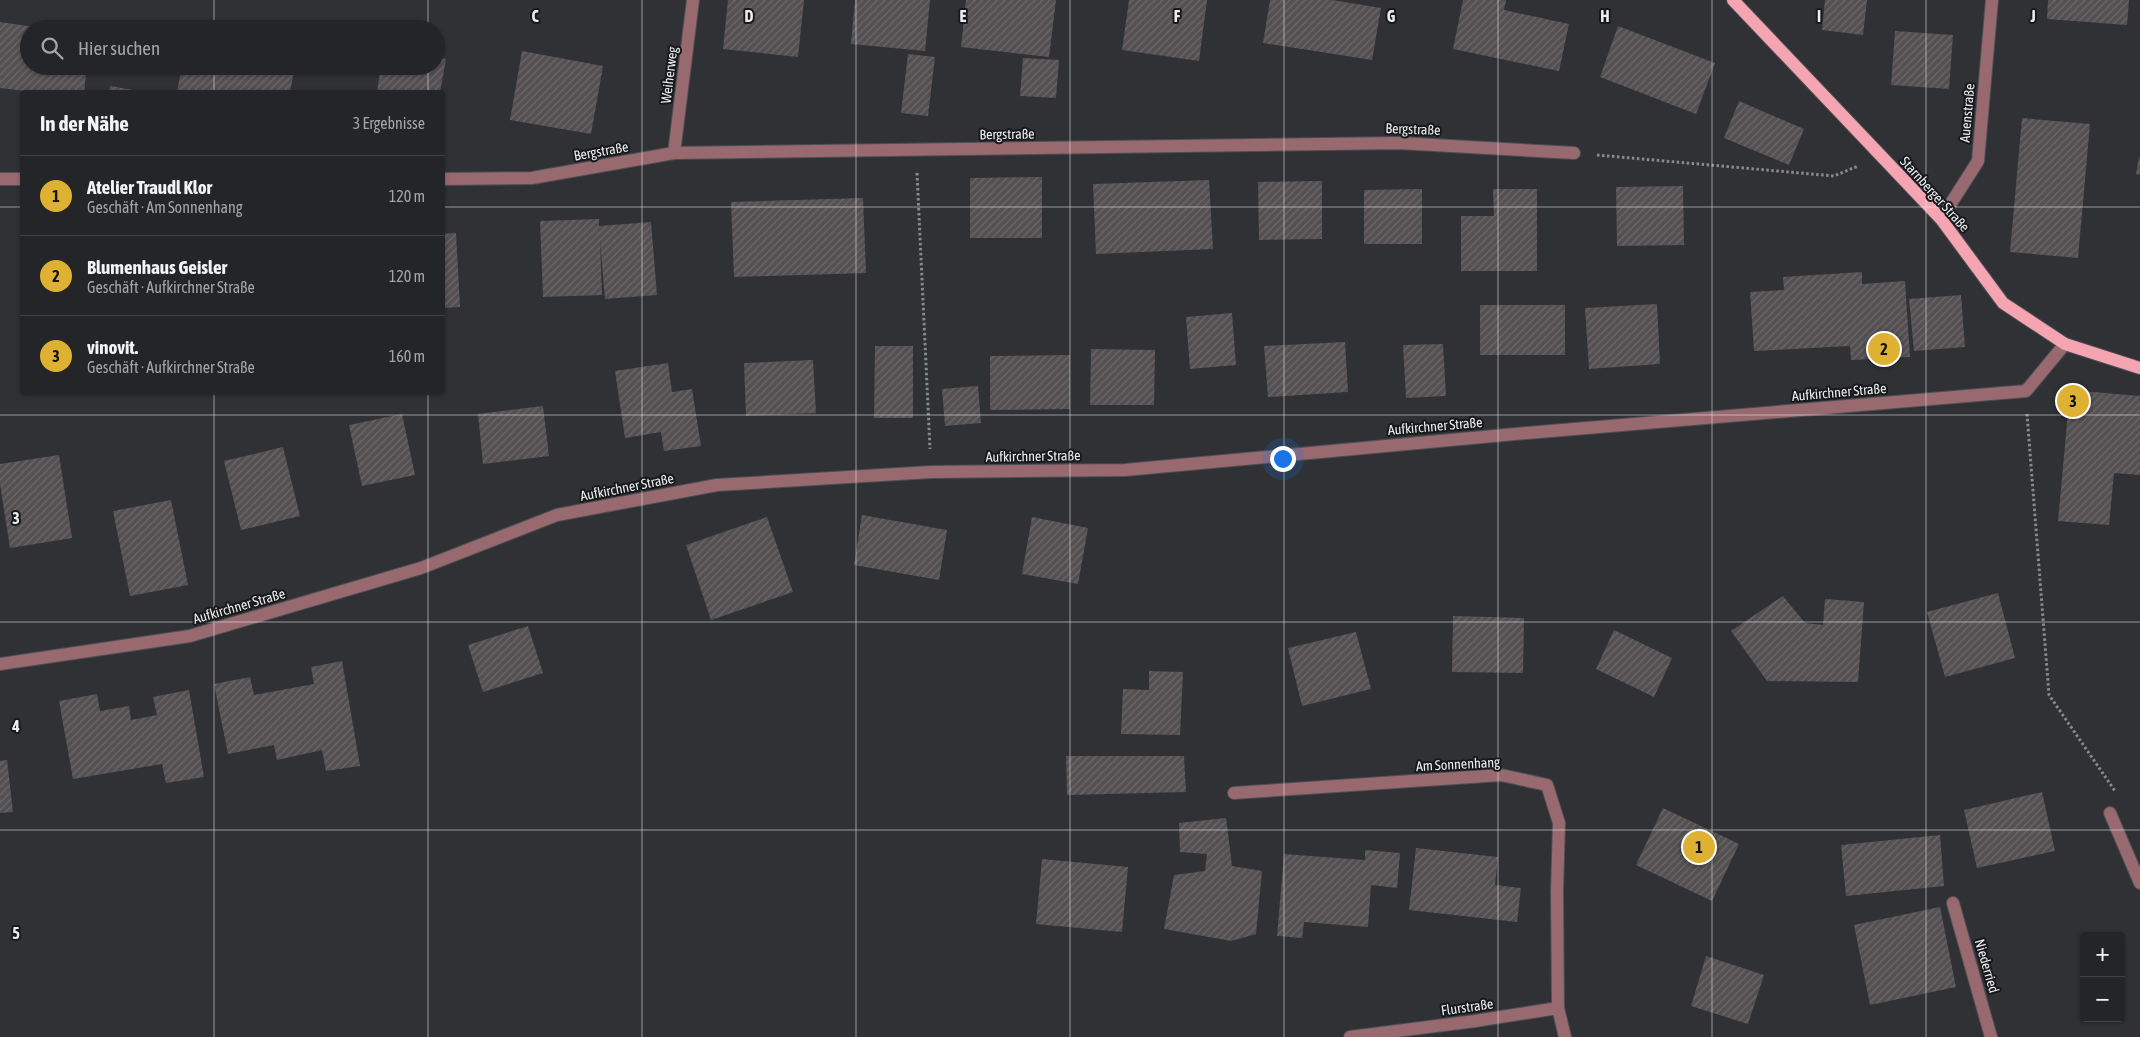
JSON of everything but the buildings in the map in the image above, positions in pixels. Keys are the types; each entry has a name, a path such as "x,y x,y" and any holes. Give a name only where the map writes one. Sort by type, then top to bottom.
{"main road":[{"name":"Starnberger Straße","path":"1733,0 1941,219 2003,303 2065,344 2140,368"}],"street":[{"name":"Weiherweg","path":"674,153 693,0"},
{"name":"Auenstraße","path":"1941,219 1978,161 1992,0"},
{"name":"Bergstraße","path":"445,178 532,178 674,153 1399,143 1574,153"},
{"path":"0,179 20,179"},
{"path":"2026,391 2065,344"},
{"name":"Aufkirchner Straße","path":"0,664 190,636 421,568 557,515 717,485 931,472 1126,470 1536,432 2026,391"},
{"name":"Am Sonnenhang","path":"1234,793 1501,775 1546,785 1559,823 1557,892 1558,1008"},
{"path":"2110,813 2140,883"},
{"name":"Niederried","path":"1953,903 1991,1037"},
{"path":"1558,1008 1565,1037"},
{"name":"Flurstraße","path":"1350,1037 1476,1022 1558,1008"}],"path":[{"path":"916,150 931,472"},
{"path":"1574,153 1834,176 1882,157"},
{"path":"2026,391 2048,695 2120,798"}],"place":[{"name":"Blumenhaus Geisler","path":"1884,349"},
{"name":"vinovit.","path":"2073,401"},
{"name":"Atelier Traudl Klor","path":"1699,847"}]}
